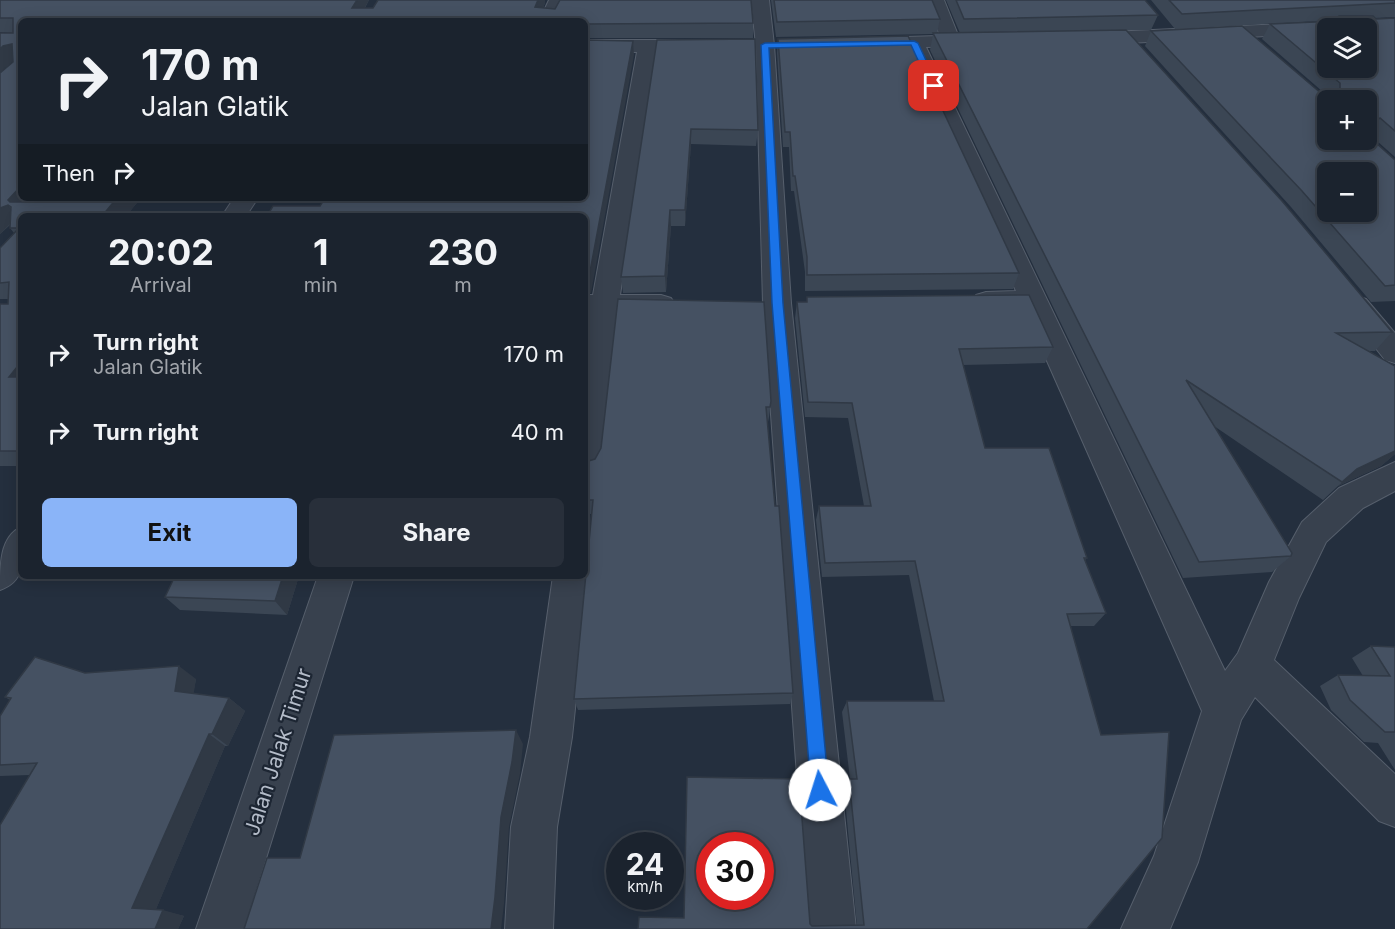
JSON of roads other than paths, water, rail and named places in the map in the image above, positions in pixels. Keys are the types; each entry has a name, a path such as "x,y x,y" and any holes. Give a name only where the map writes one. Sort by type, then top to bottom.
{"street":[{"path":"549,18 558,0"},
{"path":"760,0 765,45 777,303 832,929"},
{"path":"935,0 951,40"},
{"path":"1154,18 1169,36"},
{"path":"1068,39 1125,39 1395,24"},
{"path":"1239,32 1255,47"},
{"path":"1125,39 1147,62"},
{"path":"845,44 999,40"},
{"path":"914,43 1223,711"},
{"path":"588,46 718,46"},
{"path":"588,415 595,304 647,47"},
{"path":"1345,292 1395,353"},
{"path":"964,301 1034,300"},
{"path":"595,304 685,303"},
{"path":"1145,929 1175,862 1223,711 1252,666 1282,594 1314,532 1351,498 1395,475"},
{"path":"0,574 18,547"},
{"name":"Jalan Jalak Timur","path":"219,929 335,579"},
{"path":"529,929 534,827 551,737 571,579"},
{"path":"1252,666 1395,805"}]}
